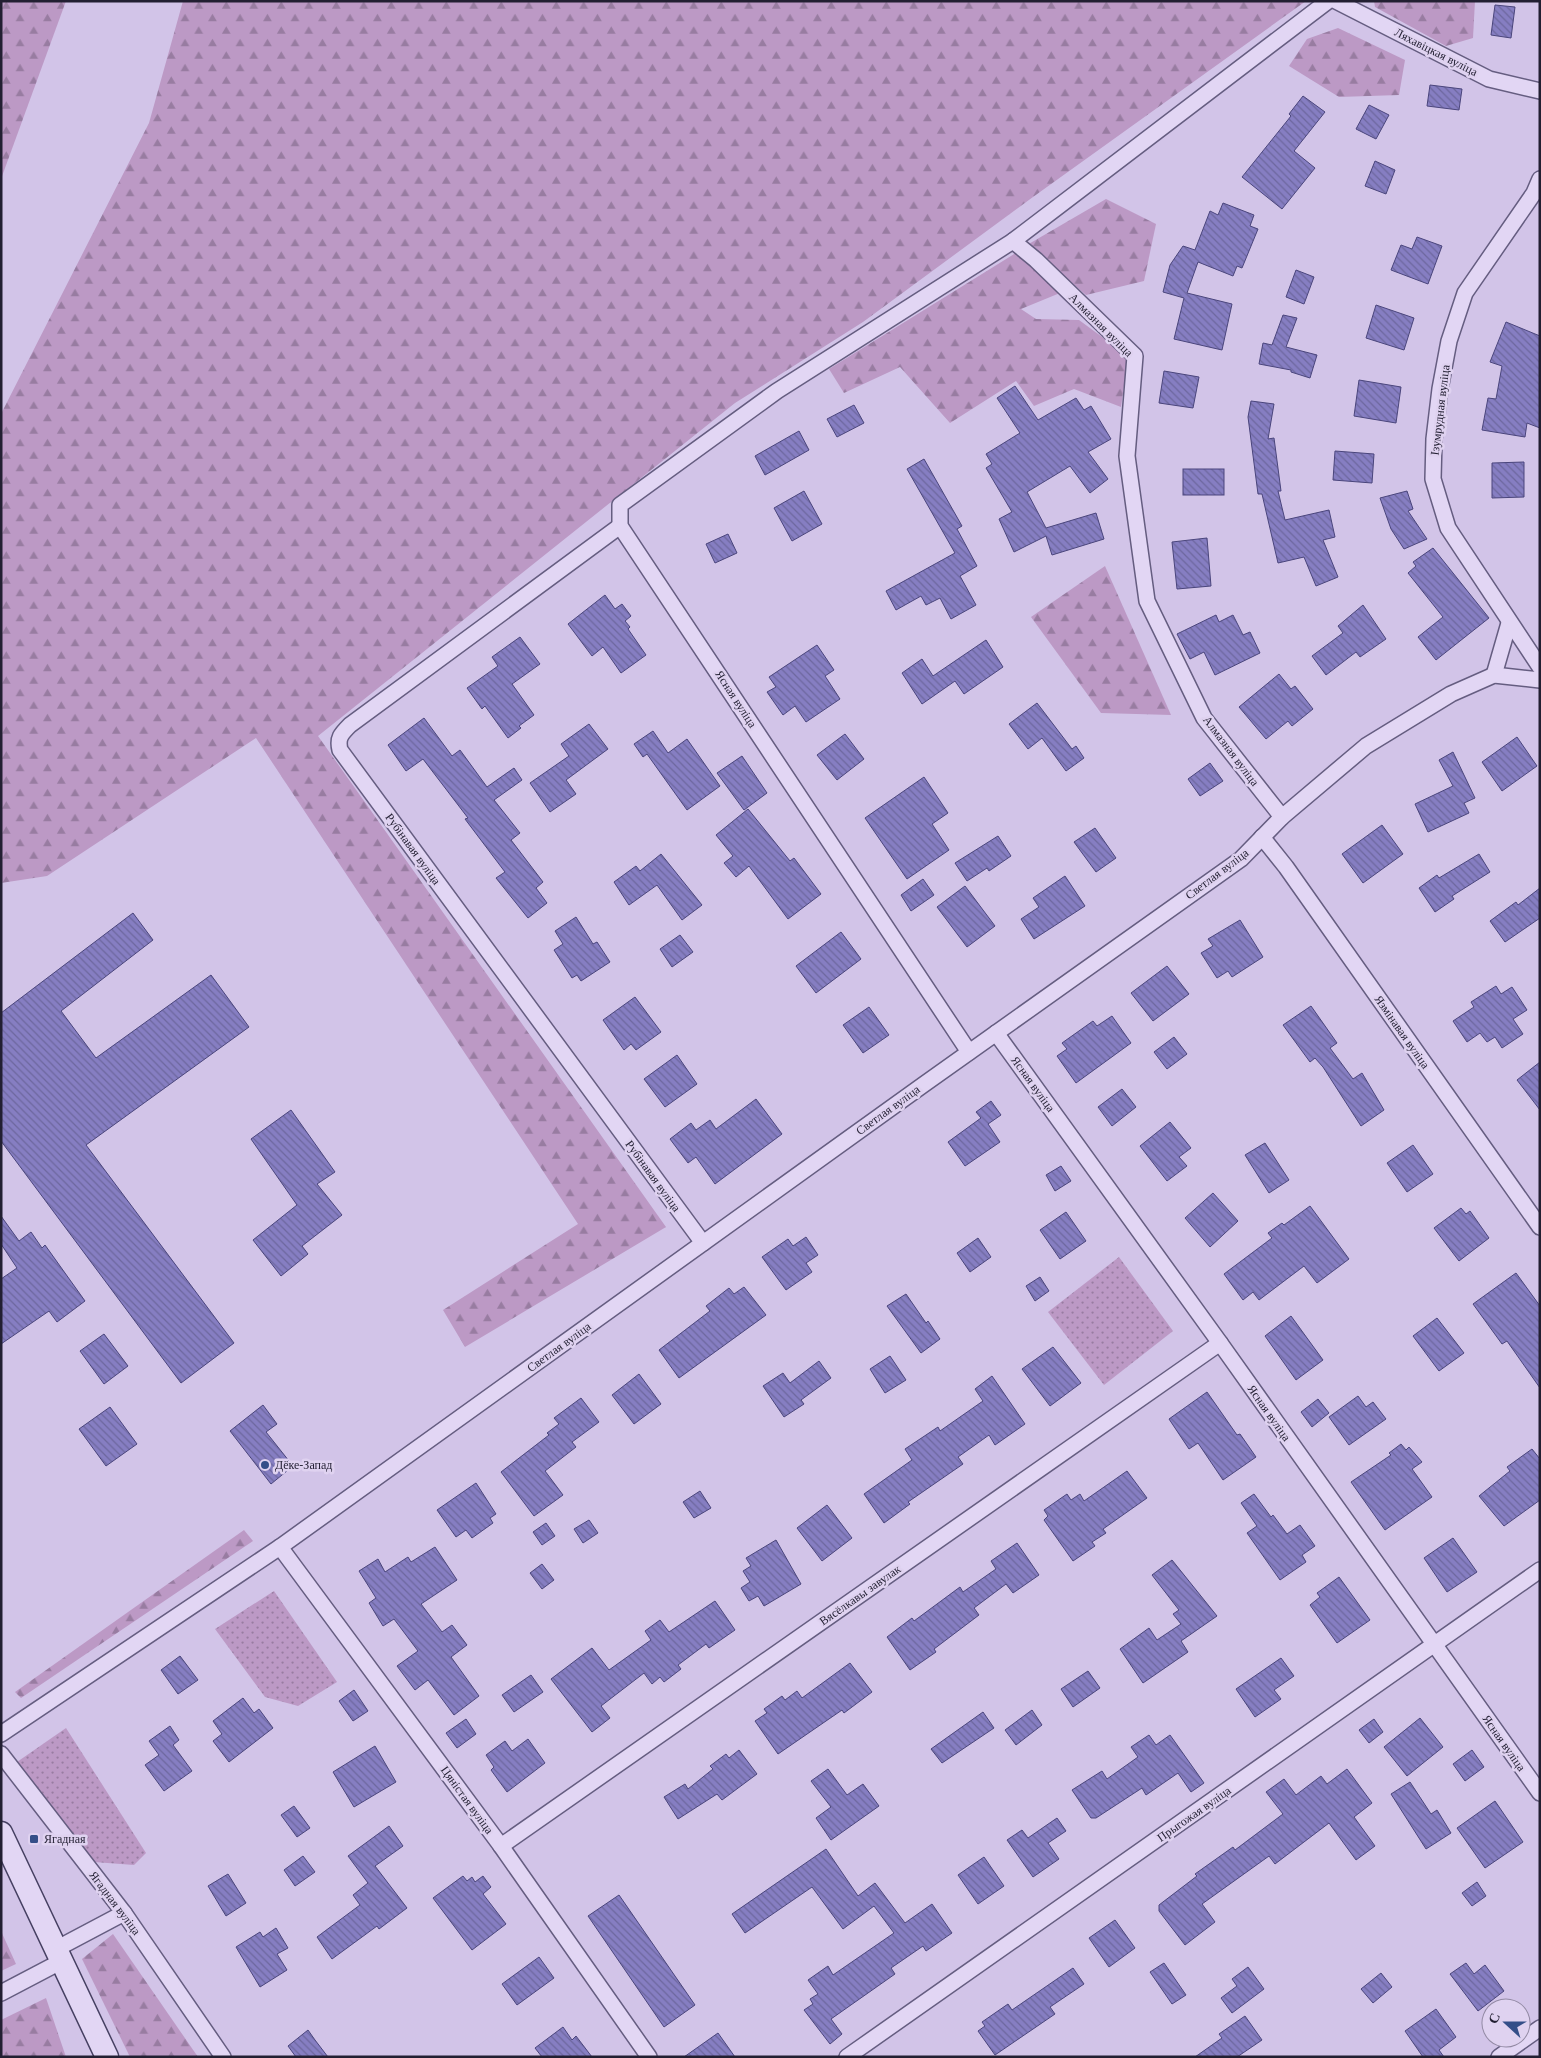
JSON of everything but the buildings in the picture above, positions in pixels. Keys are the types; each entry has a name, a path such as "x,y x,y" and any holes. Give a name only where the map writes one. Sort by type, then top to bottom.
{"main road":[{"path":"1,1833 107,2057"}],"street":[{"path":"620,526 620,505 777,391 1013,241 1328,1"},
{"name":"Ляхавіцкая вуліца","path":"1336,1 1489,79 1540,90"},
{"name":"Ізумрудная вуліца","path":"1540,179 1534,193 1465,293 1449,340 1434,439 1433,479 1448,528 1509,623 1540,667"},
{"name":"Алмазная вуліца","path":"1013,241 1036,260 1135,356 1127,456 1147,601 1204,718 1282,817"},
{"name":"Ясная вуліца","path":"620,526 969,1052"},
{"name":"Рубінавая вуліца","path":"620,526 350,725 340,735 338,742 340,750 703,1243"},
{"path":"1494,676 1509,623"},
{"name":"Светлая вуліца","path":"1,1734 280,1547 1241,859 1282,817 1366,746 1451,694 1494,676 1540,680"},
{"name":"Язмінавая вуліца","path":"1262,837 1286,867 1540,1227"},
{"name":"Ясная вуліца","path":"996,1033 1220,1343 1540,1794"},
{"name":"Вясёлкавы завулак","path":"501,1846 1220,1343"},
{"name":"Цяністая вуліца","path":"280,1547 501,1846 649,2057"},
{"name":"Прыгожая вуліца","path":"847,2057 1540,1570"},
{"name":"Ягадная вуліца","path":"1,1754 124,1913 223,2057"},
{"path":"1,1993 124,1913"},
{"path":"1499,2057 1540,2028"}],"green space":[{"path":"1,1 66,1 1,179"},
{"path":"183,1 1306,1 863,322 735,403 318,736 666,1227 465,1347 443,1310 578,1224 256,738 47,876 1,883 1,414 149,123"},
{"path":"1374,1 1475,1 1473,38 1446,46 1375,7"},
{"path":"1338,28 1405,60 1399,95 1339,97 1289,66 1307,39"},
{"path":"1106,199 1156,224 1144,281 1086,295 1027,245"},
{"path":"1019,251 1060,293 1021,309 1036,319 1079,320 1128,356 1121,407 1074,389 1034,406 1016,381 950,423 900,367 844,393 829,369"},
{"path":"1105,566 1171,715 1101,713 1031,617"},
{"path":"1119,1257 1173,1331 1104,1385 1048,1312"},
{"path":"244,1530 253,1541 21,1698 15,1692"},
{"path":"274,1591 337,1682 298,1706 265,1697 215,1629"},
{"path":"66,1728 146,1853 134,1865 94,1862 17,1762"},
{"path":"1,1931 16,1964 1,1971"},
{"path":"113,1934 198,2057 130,2057 82,1959"},
{"path":"46,1998 66,2057 1,2057 1,2020"}],"place":[{"name":"Дёке-Запад","path":"265,1465"},
{"name":"Ягадная","path":"34,1839"}]}
